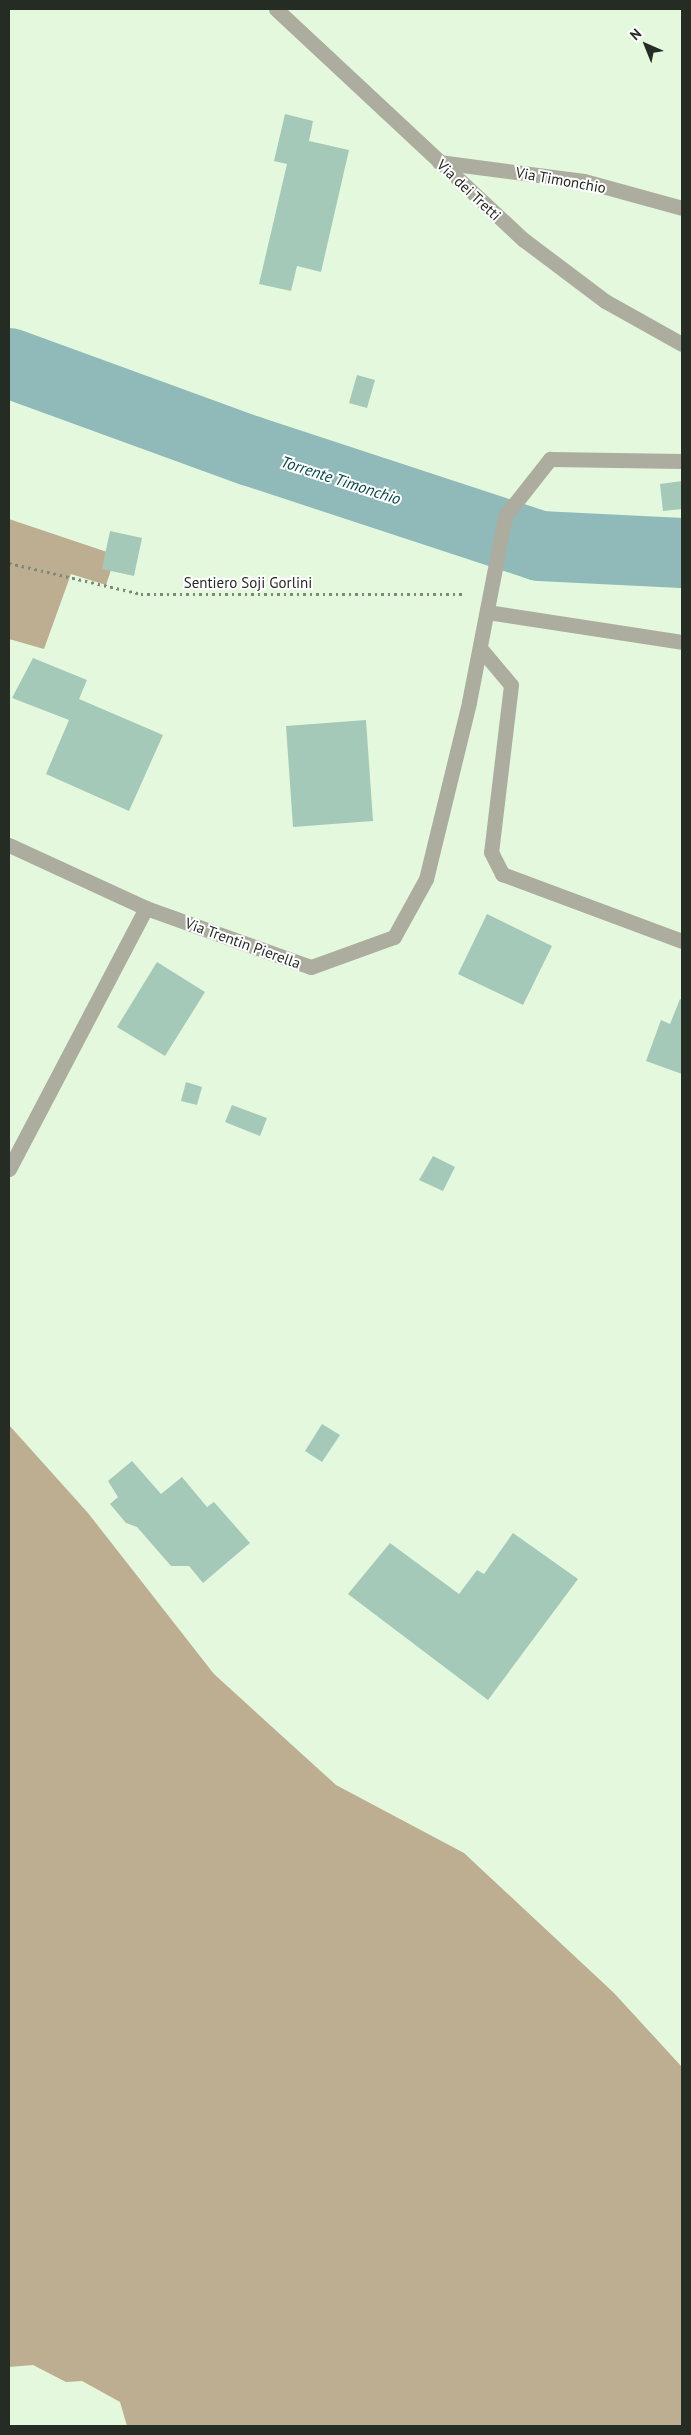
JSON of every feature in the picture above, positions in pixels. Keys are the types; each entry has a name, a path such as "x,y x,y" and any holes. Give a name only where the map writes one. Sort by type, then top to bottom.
{"street":[{"name":"Via dei Tretti","path":"276,9 439,162 565,274 605,302 682,344"},
{"name":"Via Timonchio","path":"439,162 584,181 682,208"},
{"name":"Via Trentin Pierella","path":"9,845 146,908 311,967 394,938 426,879 480,648 505,516 550,460 682,461"},
{"path":"487,612 682,642"},
{"path":"480,648 511,685 491,852 502,874 682,941"},
{"path":"9,1169 146,908"}],"path":[{"name":"Sentiero Soji Gorlini","path":"9,563 141,594 492,587"}],"shaded area":[{"path":"9,519 116,555 106,585 71,574 44,649 9,639"},
{"path":"9,1425 88,1513 214,1674 336,1785 464,1853 614,1993 682,2067 682,2426 127,2426 120,2402 82,2381 66,2382 33,2365 9,2367"}],"building":[{"path":"285,114 313,121 309,141 349,150 321,272 297,266 291,291 259,284 287,164 274,161"},
{"path":"357,375 375,380 367,408 349,403"},
{"path":"682,481 682,509 663,511 660,484"},
{"path":"110,531 142,538 134,576 102,569"},
{"path":"33,658 87,680 79,699 163,735 129,811 46,774 69,720 12,698"},
{"path":"366,720 373,821 293,827 286,726"},
{"path":"487,914 552,946 523,1005 458,974"},
{"path":"157,962 205,992 165,1056 117,1027"},
{"path":"680,999 682,1000 682,1074 646,1061 661,1020 670,1024"},
{"path":"186,1082 202,1087 197,1105 181,1101"},
{"path":"232,1105 267,1118 260,1136 225,1122"},
{"path":"433,1156 455,1167 443,1191 419,1180"},
{"path":"322,1424 340,1435 322,1462 305,1451"},
{"path":"132,1461 161,1494 182,1477 207,1507 214,1502 250,1543 203,1583 189,1566 171,1566 137,1527 126,1523 110,1504 118,1497 108,1481"},
{"path":"513,1533 578,1579 488,1700 348,1594 390,1543 459,1594 477,1570 484,1574"}],"waterway":[{"name":"Torrente Timonchio","path":"9,363 251,451 540,546 682,553"}]}
